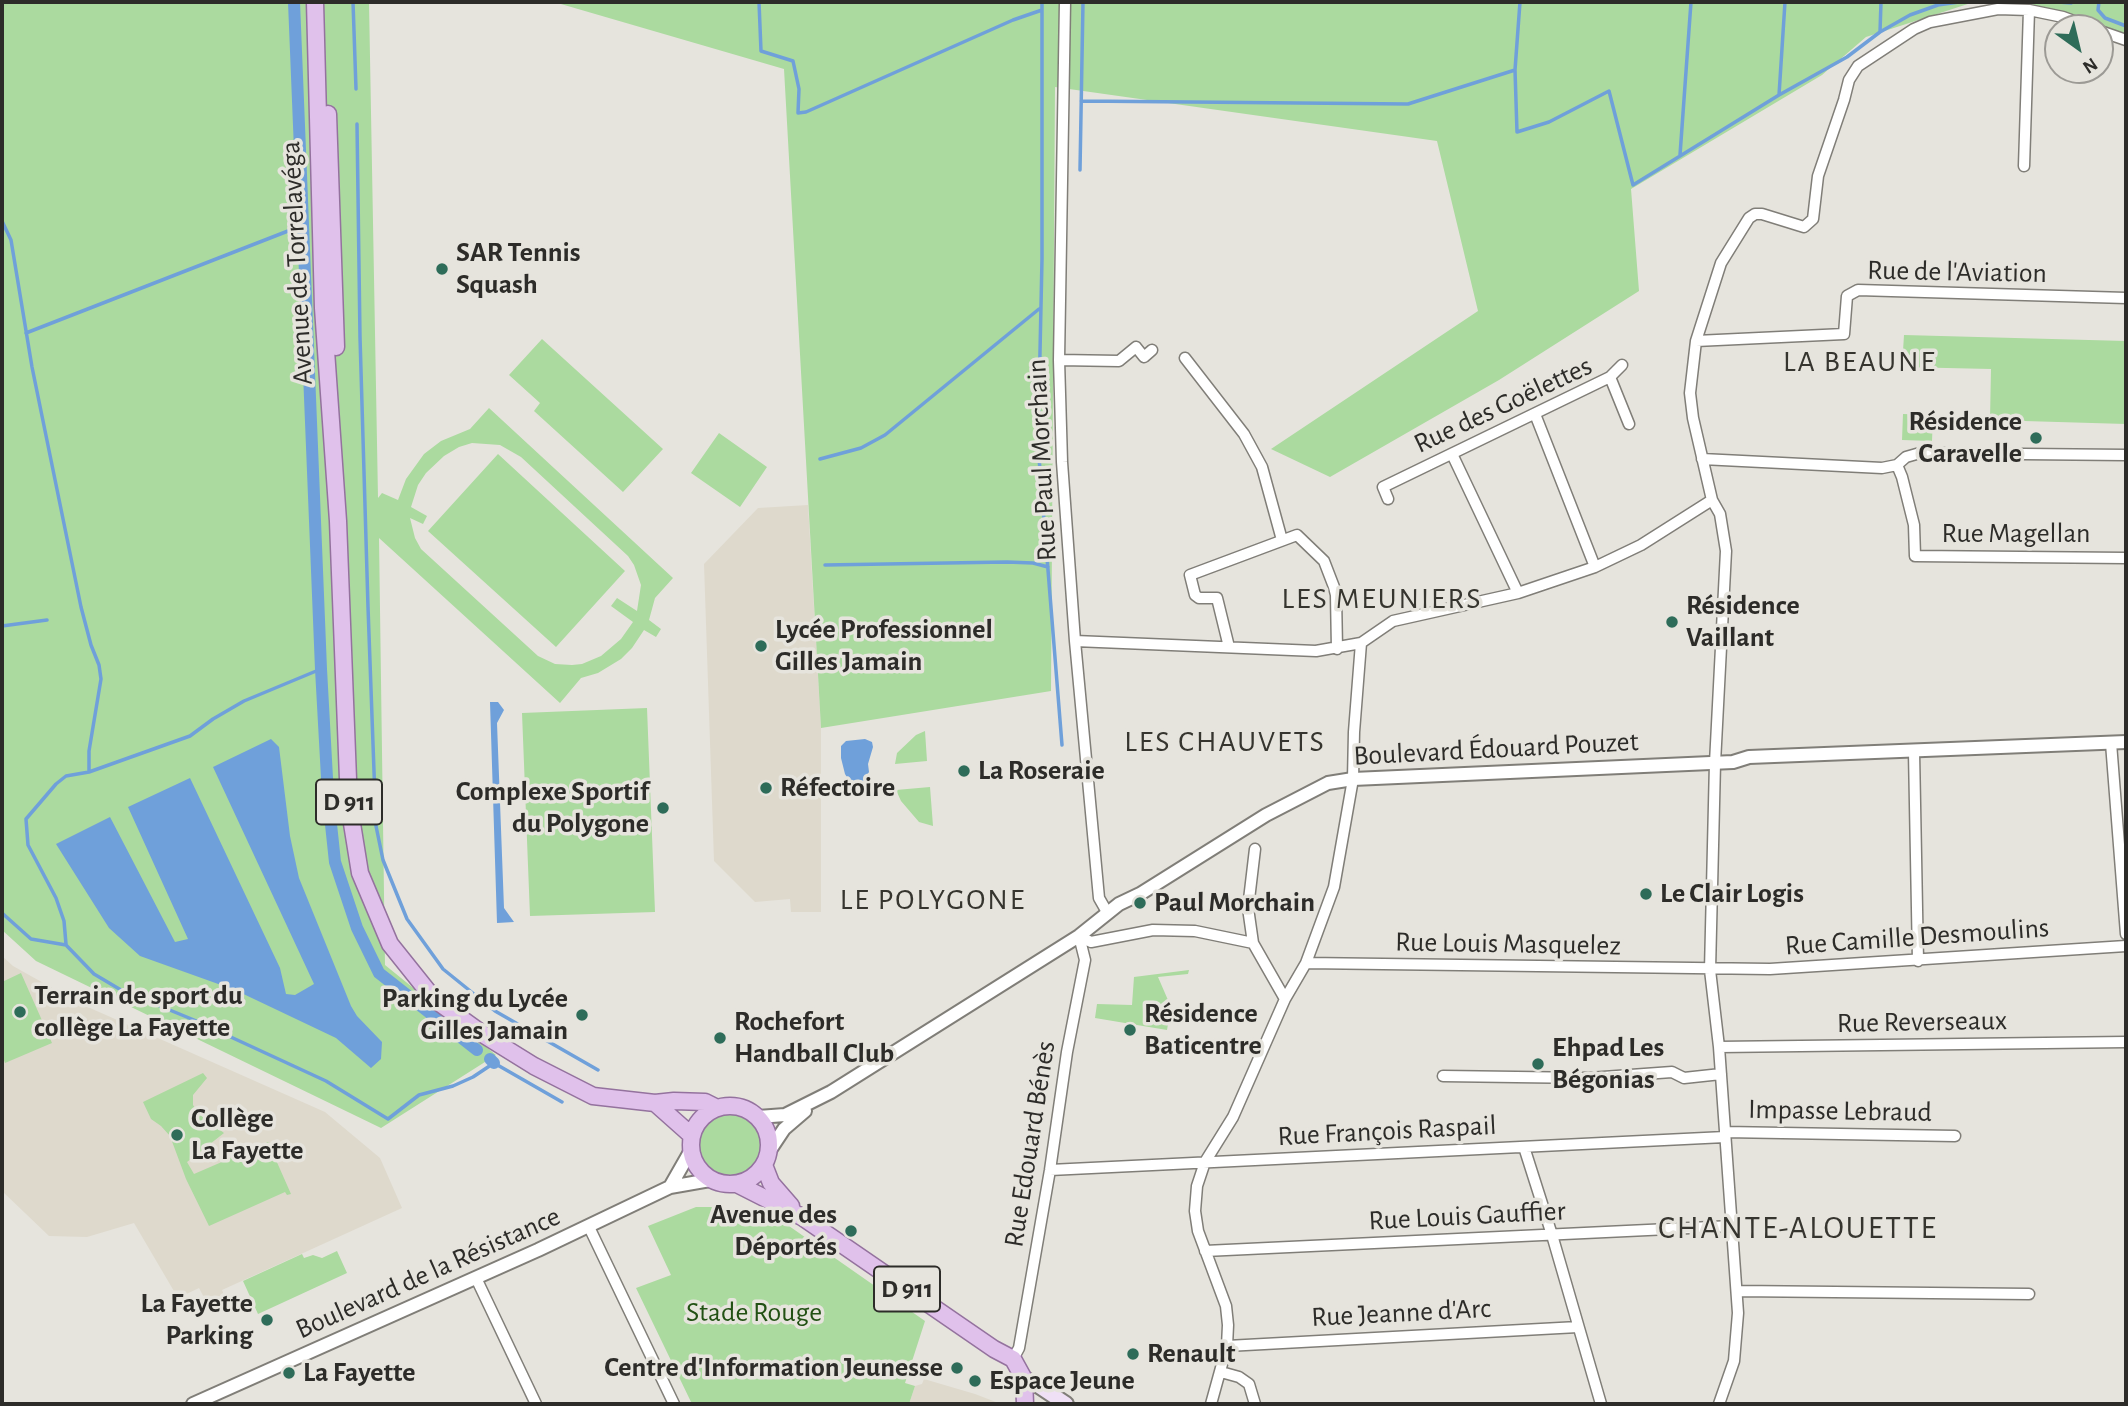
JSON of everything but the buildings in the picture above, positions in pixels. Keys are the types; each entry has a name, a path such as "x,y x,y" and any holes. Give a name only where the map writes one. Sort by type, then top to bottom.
{"main road":[{"name":"Avenue de Torrelavéga","path":"315,2 323,308 338,521 349,805 360,873 390,944 434,999 534,1066 593,1096 655,1103 705,1102 717,1108"},
{"name":"Avenue de Torrelavéga","path":"323,2 338,392 338,521"},
{"path":"655,1103 691,1144"},
{"path":"737,1106 758,1117 766,1130 766,1159 757,1174 737,1184 719,1184 701,1173 694,1163 691,1144 696,1123 705,1114 717,1108 737,1106"},
{"name":"D 911","path":"766,1159 771,1183 802,1217"},
{"name":"D 911","path":"737,1184 802,1217 1013,1359 1024,1379"},
{"path":"1025,1404 1024,1379 1039,1385 1066,1404"}],"street":[{"name":"Rue Paul Morchain","path":"1065,2 1059,360 1062,461 1075,641 1099,898 1107,912"},
{"path":"1719,1404 1737,1346 1737,1291 1719,1047 1710,970 1715,763 1726,551 1720,514 1712,500 1702,459 1690,393 1696,341 1721,263 1749,218 1762,214 1804,227 1812,219 1818,176 1849,80 1858,66 1914,29 1930,22 1998,9 2048,14"},
{"path":"2024,166 2029,10"},
{"name":"Rue de l'Aviation","path":"1696,341 1777,335 1844,334 1847,296 1858,290 2126,298"},
{"path":"1059,360 1119,361 1136,347 1144,357 1152,350"},
{"path":"1185,358 1244,434 1262,467 1282,541"},
{"path":"1610,377 1622,365"},
{"name":"Rue des Goëlettes","path":"1388,499 1383,487 1610,377 1629,424"},
{"path":"1535,414 1595,567"},
{"path":"1702,459 1882,468 1897,465 1906,457 1920,453 2126,455"},
{"path":"1452,454 1518,593"},
{"name":"Rue Magellan","path":"1897,465 1914,525 1915,556 2126,558"},
{"path":"1075,641 1316,651 1337,649 1361,643 1393,621 1518,593 1595,567 1641,545 1712,500"},
{"path":"1230,647 1217,598 1199,598 1195,595 1190,575 1297,535 1324,561 1336,595 1337,649"},
{"path":"1211,1404 1227,1346 1228,1325 1226,1306 1205,1251 1195,1211 1197,1186 1205,1162 1233,1116 1285,999 1306,963 1335,887 1353,779 1353,732 1361,643"},
{"name":"Boulevard Édouard Pouzet","path":"758,1117 777,1117 798,1110 831,1092 1079,936 1107,912 1298,797 1328,783 1353,779 1733,762 1749,757 2126,742"},
{"path":"2111,743 2126,934"},
{"path":"1914,752 1917,961"},
{"path":"1255,849 1248,908 1253,943 1285,999"},
{"path":"1079,936 1091,942 1153,930 1195,931 1253,943"},
{"name":"Rue Edouard Bénès","path":"1013,1359 1019,1348 1050,1170 1067,1052 1085,960 1079,936"},
{"name":"Rue Camille Desmoulins","path":"1710,970 1917,961 2126,946"},
{"name":"Rue Louis Masquelez","path":"1306,963 1710,970"},
{"name":"Rue Reverseaux","path":"1719,1047 2126,1042"},
{"path":"1443,1076 1589,1078 1672,1072 1684,1078 1721,1073"},
{"name":"Boulevard Édouard Pouzet","path":"766,1159 784,1129 831,1092"},
{"name":"Rue François Raspail","path":"1050,1170 1725,1135"},
{"name":"Impasse Lebraud","path":"1725,1135 1955,1136"},
{"path":"670,1187 691,1144"},
{"path":"1524,1147 1601,1404"},
{"name":"Boulevard de la Résistance","path":"199,1403 589,1227 670,1187 710,1180"},
{"name":"Rue Louis Gauffier","path":"1205,1251 1732,1226"},
{"path":"589,1227 674,1404"},
{"path":"476,1278 536,1404"},
{"path":"1737,1291 2029,1294"},
{"name":"Rue Jeanne d'Arc","path":"1227,1346 1578,1326"},
{"path":"1221,1372 1239,1377 1249,1384 1255,1404"}],"shaded area":[{"name":"Lycée Professionnel Gilles Jamain","path":"808,505 821,728 821,912 791,912 790,899 755,902 714,861 704,564 758,508"},
{"name":"Collège La Fayette","path":"2,956 13,966 81,1004 325,1112 380,1158 402,1208 222,1290 224,1295 207,1303 199,1288 178,1298 134,1223 87,1237 49,1236 2,1191"},
{"path":"924,1379 1001,1404 909,1404 915,1386 922,1384"}],"green space":[{"path":"2,2 369,2 378,498 382,493 398,500 406,479 424,454 441,441 470,429 489,408 673,578 655,598 649,620 661,629 656,637 644,630 621,659 598,673 581,678 560,703 379,538 385,965 496,1055 381,1128 36,961 2,930","holes":["472,443 500,445 521,457 628,556 634,565 641,585 637,611 617,598 611,606 633,622 621,639 601,656 572,665 555,664 538,656 421,549 415,538 410,518 423,524 427,516 411,507 418,485 426,473 444,456 459,447"]},
{"path":"554,2 1974,2 1866,37 1822,75 1631,189 1639,291 1499,380 1330,477 1271,449 1478,311 1437,141 1055,87 1051,691 821,728 784,69"},
{"path":"2018,2 2126,2 2126,40 2114,36 2114,14 2052,14"},
{"path":"1904,335 2126,341 2126,424 1990,420 1991,369 1902,367"},
{"path":"542,339 663,449 623,492 534,411 540,403 509,375"},
{"path":"1903,414 1933,415 1932,441 1902,440"},
{"path":"719,433 767,467 740,507 691,473"},
{"path":"498,454 625,571 556,647 428,531"},
{"path":"647,708 655,912 530,916 522,713"},
{"path":"925,731 927,761 895,764 897,753 916,735"},
{"path":"930,787 933,826 919,822 901,801 896,790"},
{"path":"1189,970 1188,974 1158,977 1171,1007 1167,1030 1095,1018 1097,1004 1132,1005 1134,977"},
{"name":"Terrain de sport du collège La Fayette","path":"21,973 52,1043 5,1063 2,1055 2,982"},
{"path":"203,1073 207,1078 193,1095 193,1105 200,1115 224,1133 187,1162 194,1174 268,1142 291,1194 287,1195 285,1192 209,1226 186,1179 170,1136 151,1119 143,1102"},
{"path":"728,1111 741,1114 752,1121 759,1132 762,1145 759,1158 752,1169 741,1176 728,1179 715,1176 704,1169 697,1158 694,1145 697,1132 704,1121 715,1114"},
{"name":"Stade Rouge","path":"696,1207 723,1207 789,1226 925,1321 905,1383 915,1386 909,1404 692,1404 636,1288 671,1275 648,1226"},
{"path":"337,1251 347,1273 258,1314 243,1281 302,1254 304,1258 313,1255 322,1258"}],"water":[{"path":"490,702 498,702 504,710 497,723 504,908 514,922 497,923"},
{"path":"271,739 279,747 290,836 299,878 351,1006 382,1042 381,1059 371,1068 336,1038 235,990 140,956 109,928 56,844 110,817 175,942 188,939 128,807 190,778 280,968 286,994 295,995 314,984 213,767"},
{"path":"865,739 872,742 873,747 868,764 869,772 863,782 856,785 850,782 845,774 841,746 846,741"}],"waterway":[{"path":"294,2 321,669 328,796 335,862 357,928 379,973 477,1050"},
{"path":"353,2 356,89"},
{"path":"759,2 761,51 793,61 799,89 798,113 806,112 1013,20 1042,10"},
{"path":"1042,2 1042,259 1038,445 1062,745"},
{"path":"1080,170 1083,2"},
{"path":"1520,2 1515,70 1517,132 1549,122 1609,91 1633,185 1779,95 1847,57 1880,32 1910,15 1938,5 1959,2"},
{"path":"1680,155 1691,2"},
{"path":"1779,95 1785,2"},
{"path":"1880,32 1881,2"},
{"path":"2058,2 2071,3"},
{"path":"2099,2 2098,10 2105,18 2126,26"},
{"path":"1081,101 1408,104 1515,70"},
{"path":"357,124 368,607 376,826 383,860 407,919 443,969 495,1011 598,1070"},
{"path":"2,221 11,240 32,367 81,607 99,665 101,679 89,751 89,772"},
{"path":"26,333 288,231"},
{"path":"820,459 861,448 885,435 1039,309"},
{"path":"825,565 1007,562 1033,563 1048,567"},
{"path":"2,626 47,620"},
{"path":"66,944 64,921 56,898 28,845 26,819 56,784 66,776 89,772 190,736 244,701 321,669"},
{"path":"2,913 31,939 66,945 94,974 121,990 194,1020 326,1081 388,1119 419,1095 453,1086 494,1063 562,1102"},
{"path":"490,1059 494,1063"}],"place":[{"name":"SAR Tennis Squash","path":"442,269"},
{"name":"Résidence Caravelle","path":"2036,438"},
{"name":"Résidence Vaillant","path":"1672,622"},
{"name":"Lycée Professionnel Gilles Jamain","path":"761,646"},
{"name":"La Roseraie","path":"964,771"},
{"name":"Réfectoire","path":"766,788"},
{"name":"Complexe Sportif du Polygone","path":"663,808"},
{"name":"Le Clair Logis","path":"1646,894"},
{"name":"Paul Morchain","path":"1140,903"},
{"name":"Terrain de sport du collège La Fayette","path":"20,1012"},
{"name":"Parking du Lycée Gilles Jamain","path":"582,1015"},
{"name":"Résidence Baticentre","path":"1130,1030"},
{"name":"Rochefort Handball Club","path":"720,1038"},
{"name":"Ehpad Les Bégonias","path":"1538,1064"},
{"name":"Collège La Fayette","path":"177,1135"},
{"name":"Avenue des Déportés","path":"851,1231"},
{"name":"La Fayette Parking","path":"267,1320"},
{"name":"Renault","path":"1133,1354"},
{"name":"Centre d'Information Jeunesse","path":"957,1368"},
{"name":"La Fayette","path":"289,1373"},
{"name":"Espace Jeune","path":"975,1381"}],"district":[{"name":"LA BEAUNE","path":"1860,362"},
{"name":"LES MEUNIERS","path":"1382,599"},
{"name":"LES CHAUVETS","path":"1225,742"},
{"name":"LE POLYGONE","path":"933,900"},
{"name":"CHANTE-ALOUETTE","path":"1798,1228"}]}
